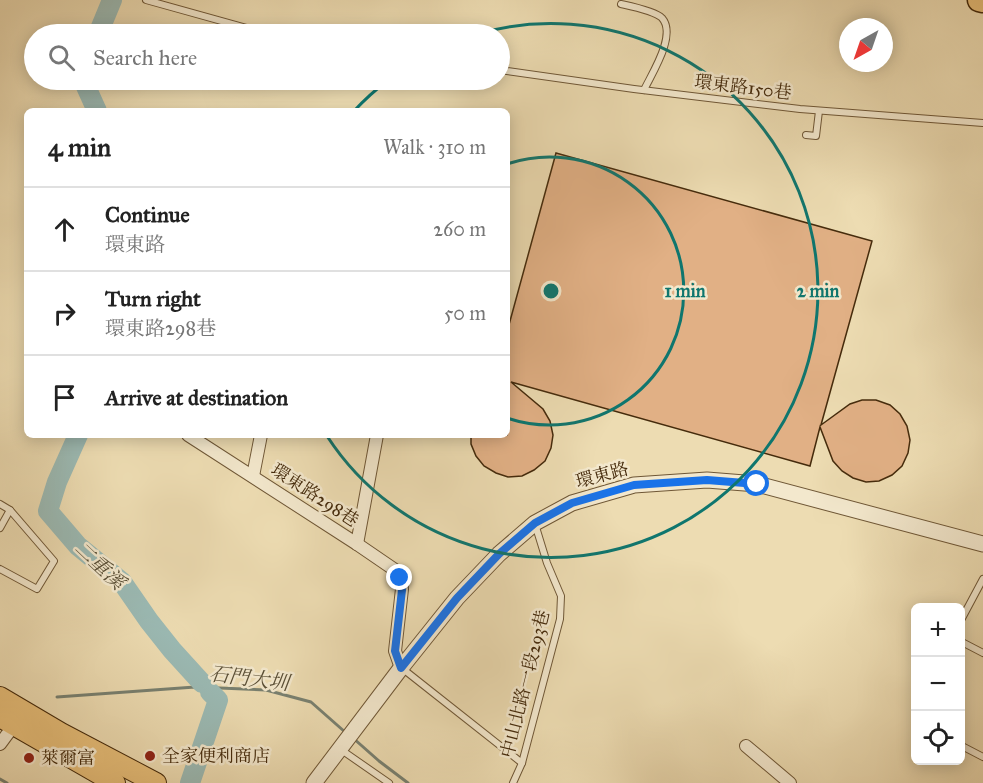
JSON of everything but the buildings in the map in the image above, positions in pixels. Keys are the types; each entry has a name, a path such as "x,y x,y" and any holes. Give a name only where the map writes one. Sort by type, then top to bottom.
{"main road":[{"path":"0,697 61,733 156,783"},
{"path":"4,732 115,783"}],"street":[{"name":"環東路298巷","path":"193,438 395,570 400,578 402,590 395,651 401,668"},
{"name":"環東路298巷","path":"253,476 260,438"},
{"name":"環東路298巷","path":"357,544 376,438"},
{"name":"環東路","path":"314,783 457,598 499,554 535,523 572,503 634,485 707,480 757,484 983,544"},
{"path":"746,746 790,783"}],"lane":[{"path":"146,0 232,24"},
{"path":"621,4 653,13 662,18 666,31 666,45 644,90"},
{"name":"環東路150巷","path":"510,71 819,111 983,123"},
{"path":"806,135 816,136 819,111"},
{"path":"0,504 10,510 54,561 37,590 0,568"},
{"path":"0,528 10,510"},
{"name":"中山北路一段293巷","path":"513,783 522,763 560,619 561,596 547,563 535,523"},
{"path":"965,613 983,579"},
{"path":"965,644 983,653"},
{"path":"401,668 522,763"},
{"path":"342,745 389,783"},
{"path":"965,748 983,757"}],"waterway":[{"name":"二重溪","path":"102,24 112,0"},
{"name":"二重溪","path":"88,90 96,108"},
{"name":"二重溪","path":"77,438 57,482 48,511 78,546 122,582 149,621 202,683"},
{"name":"石門大圳","path":"57,697 195,687 266,690 311,702 345,732"},
{"name":"二重溪","path":"190,783 218,700 210,692"},
{"name":"石門大圳","path":"353,738 408,783"},
{"path":"0,779 7,783"}],"place":[{"name":"全家便利商店","path":"150,756"},
{"name":"萊爾富","path":"29,758"}],"route":[{"path":"400,578 402,590 395,651 401,668 457,598 499,554 535,523 572,503 634,485 707,480 757,484"}]}
